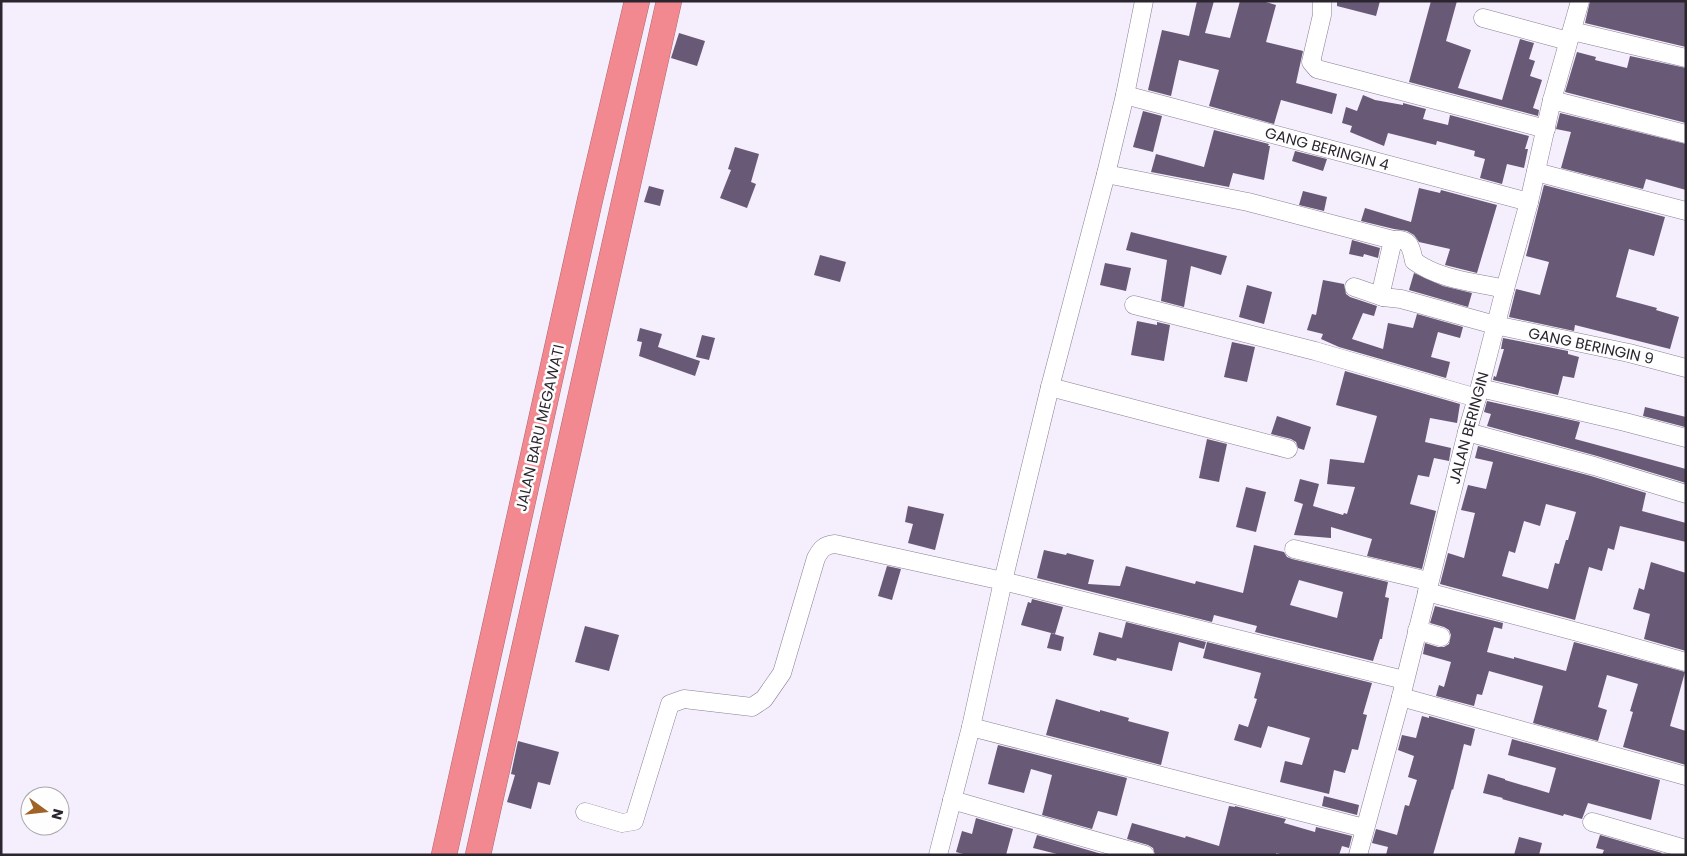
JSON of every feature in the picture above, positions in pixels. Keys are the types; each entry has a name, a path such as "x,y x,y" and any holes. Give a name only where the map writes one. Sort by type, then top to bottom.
{"highway":[{"name":"JALAN BARU MEGAWATI","path":"444,855 590,200 637,1"},
{"path":"478,855 669,1"},
{"path":"590,200 622,209"},
{"path":"577,265 609,270"}],"street":[{"path":"941,854 1003,581 1050,387 1125,95 1144,1"},
{"path":"1322,1 1322,15 1311,62 1316,69 1546,130"},
{"name":"JALAN BERINGIN","path":"1358,855 1401,697 1495,325 1529,202 1552,100 1580,1"},
{"path":"1483,18 1686,58"},
{"name":"GANG BERINGIN 4","path":"1125,95 1529,202"},
{"path":"1552,100 1686,134"},
{"path":"1536,172 1686,211"},
{"path":"1106,174 1248,202 1393,240 1399,239 1407,242 1412,247 1414,261 1433,272 1450,278 1505,289"},
{"path":"1383,297 1381,292 1393,240"},
{"name":"GANG BERINGIN 9","path":"1354,286 1383,297 1401,299 1495,325 1628,353 1686,368"},
{"path":"1134,305 1478,393 1625,422 1686,438"},
{"path":"1050,387 1288,449"},
{"path":"1467,432 1594,466 1686,494"},
{"path":"585,812 622,823 634,821 670,704 684,699 752,707 764,699 782,673 816,558 821,548 827,545 835,544 1003,581 1404,680"},
{"path":"1294,548 1686,662"},
{"path":"1417,630 1441,637"},
{"path":"1401,697 1686,776"},
{"path":"971,727 1364,828"},
{"path":"952,800 1145,855"},
{"path":"1592,822 1686,849"}],"building":[{"path":"1197,1 1214,1 1205,33 1230,38 1240,1 1262,1 1276,5 1266,42 1303,51 1296,83 1337,94 1332,114 1281,100 1274,124 1209,106 1219,70 1179,60 1171,96 1148,90 1162,30 1189,36"},
{"path":"1337,1 1380,1 1376,16 1337,6"},
{"path":"1431,1 1457,1 1446,41 1471,50 1458,88 1502,100 1520,39 1534,43 1529,59 1535,61 1530,76 1542,80 1533,108 1539,110 1538,116 1409,82"},
{"path":"1590,1 1686,1 1686,47 1585,23"},
{"path":"679,33 705,41 697,66 671,58"},
{"path":"1577,52 1596,57 1595,60 1627,68 1630,56 1686,68 1686,123 1565,92"},
{"path":"1363,95 1375,100 1403,105 1403,103 1426,109 1423,119 1448,125 1450,115 1529,136 1525,149 1528,149 1524,168 1507,164 1502,184 1480,178 1485,159 1474,156 1475,151 1437,141 1436,145 1388,133 1384,146 1350,132 1352,126 1342,123 1346,107 1357,111"},
{"path":"1143,111 1162,116 1153,152 1133,147"},
{"path":"1560,113 1686,144 1686,190 1646,179 1643,189 1561,168 1571,132 1556,129"},
{"path":"1214,130 1269,144 1264,180 1233,173 1229,187 1151,172 1156,154 1204,167"},
{"path":"735,147 759,154 751,182 756,184 747,208 720,198 731,170 728,169"},
{"path":"1295,151 1327,159 1323,171 1292,161"},
{"path":"1544,185 1665,217 1654,256 1629,249 1616,297 1657,308 1656,310 1679,317 1670,349 1575,325 1574,331 1509,317 1516,289 1540,295 1549,262 1526,256"},
{"path":"649,186 664,190 660,206 644,202"},
{"path":"1419,188 1440,193 1441,190 1497,205 1477,273 1445,265 1450,249 1419,242 1414,235 1407,231 1361,221 1365,208 1411,222"},
{"path":"1303,191 1327,197 1324,211 1299,205"},
{"path":"1131,232 1227,256 1221,275 1191,266 1184,307 1161,301 1167,260 1126,250"},
{"path":"1352,240 1380,248 1378,258 1364,254 1363,257 1349,254"},
{"path":"820,255 846,262 840,282 814,275"},
{"path":"1105,263 1131,268 1126,291 1100,285"},
{"path":"1414,273 1443,286 1472,293 1468,307 1409,290"},
{"path":"1323,280 1344,284 1346,294 1350,297 1377,306 1374,316 1363,313 1352,339 1383,349 1388,323 1413,328 1417,314 1463,327 1460,338 1438,332 1431,357 1450,362 1446,378 1339,347 1321,339 1323,334 1307,330 1312,314 1316,315"},
{"path":"1247,285 1272,292 1264,324 1239,317"},
{"path":"1137,321 1157,325 1157,322 1170,325 1164,361 1131,355"},
{"path":"640,328 662,334 658,347 700,361 695,376 639,356 642,342 637,341"},
{"path":"702,335 715,338 709,360 696,357"},
{"path":"1503,338 1568,351 1568,354 1579,357 1574,378 1563,376 1558,395 1493,380 1494,376 1496,377 1504,349 1501,349"},
{"path":"1232,342 1255,347 1247,382 1224,377"},
{"path":"1345,371 1460,404 1457,423 1430,418 1425,442 1451,448 1449,461 1434,458 1429,477 1418,475 1410,504 1436,511 1422,569 1367,556 1372,539 1331,527 1331,538 1294,535 1303,504 1294,501 1300,479 1319,484 1313,506 1343,515 1344,513 1347,514 1355,487 1327,484 1330,459 1364,463 1377,416 1336,405"},
{"path":"1487,401 1580,422 1575,439 1686,469 1686,483 1487,426 1491,414 1484,412"},
{"path":"1645,407 1686,417 1685,427 1643,416"},
{"path":"1277,416 1311,427 1304,450 1298,448 1296,442 1291,439 1271,434"},
{"path":"1207,439 1227,444 1219,482 1199,478"},
{"path":"1478,446 1591,476 1646,493 1642,511 1686,523 1686,542 1620,526 1614,550 1608,548 1602,571 1589,567 1575,620 1440,584 1448,553 1464,558 1475,513 1461,510 1468,485 1486,489 1493,462 1475,458","holes":["1546,504 1576,512 1559,564 1555,563 1548,589 1502,576 1509,551 1515,553 1524,521 1540,526"]},
{"path":"1246,487 1266,492 1256,532 1236,527"},
{"path":"908,506 944,514 935,550 908,543 913,524 905,522"},
{"path":"1254,545 1284,552 1287,557 1292,559 1388,582 1385,597 1389,598 1382,639 1380,639 1373,661 1255,632 1257,626 1214,615 1212,622 1037,578 1044,550 1066,555 1067,553 1094,560 1088,584 1120,586 1126,566 1195,584 1196,581 1243,593","holes":["1299,580 1343,592 1337,618 1290,605"]},
{"path":"1651,562 1686,573 1686,651 1644,639 1650,614 1633,609 1639,588 1644,590"},
{"path":"887,566 901,569 892,600 878,596"},
{"path":"1032,599 1063,607 1055,634 1021,625 1028,602 1031,603"},
{"path":"1435,606 1503,623 1502,629 1494,627 1487,652 1566,671 1574,642 1685,672 1670,726 1686,731 1686,765 1623,747 1633,712 1630,711 1638,684 1607,675 1598,707 1607,710 1598,741 1533,723 1543,686 1489,671 1482,695 1477,694 1474,706 1436,696 1439,685 1444,687 1451,662 1423,654 1425,643 1444,647 1449,644 1451,635 1449,630 1444,627 1430,623"},
{"path":"1126,622 1206,642 1204,649 1179,642 1172,671 1117,658 1116,661 1093,655 1099,632 1122,638"},
{"path":"585,626 619,635 609,671 575,662"},
{"path":"1051,633 1064,637 1061,651 1047,648"},
{"path":"1207,642 1372,683 1363,714 1367,715 1358,750 1352,749 1345,773 1334,770 1329,794 1280,782 1285,761 1302,765 1310,738 1268,726 1261,748 1234,740 1239,724 1248,727 1257,699 1254,698 1261,673 1203,658"},
{"path":"1056,699 1129,718 1128,721 1169,732 1161,765 1046,735"},
{"path":"1422,716 1429,718 1429,716 1475,729 1471,746 1464,744 1453,790 1433,855 1386,855 1388,847 1372,843 1376,829 1397,835 1405,805 1409,806 1417,780 1408,777 1414,756 1398,750 1402,735 1416,738"},
{"path":"1512,739 1660,780 1651,820 1588,803 1582,819 1564,814 1563,816 1483,793 1488,774 1549,793 1556,768 1508,755"},
{"path":"518,741 559,752 550,785 538,782 531,809 507,802 515,775 511,774"},
{"path":"998,745 1127,778 1117,816 1098,811 1092,829 1042,815 1052,775 1031,769 1024,793 988,784"},
{"path":"1324,796 1359,805 1357,815 1322,806"},
{"path":"1229,806 1286,819 1284,823 1315,832 1316,827 1352,836 1349,848 1342,846 1339,855 1285,855 1276,853 1276,855 1155,855 1153,848 1148,845 1127,839 1132,823 1219,846"},
{"path":"976,818 1013,829 1006,855 967,855 956,852 962,831 972,834"},
{"path":"1037,835 1105,855 1061,855 1033,848"},
{"path":"1600,835 1662,853 1661,855 1602,855 1604,850 1596,848"},
{"path":"1519,837 1542,843 1539,855 1514,855"}]}
